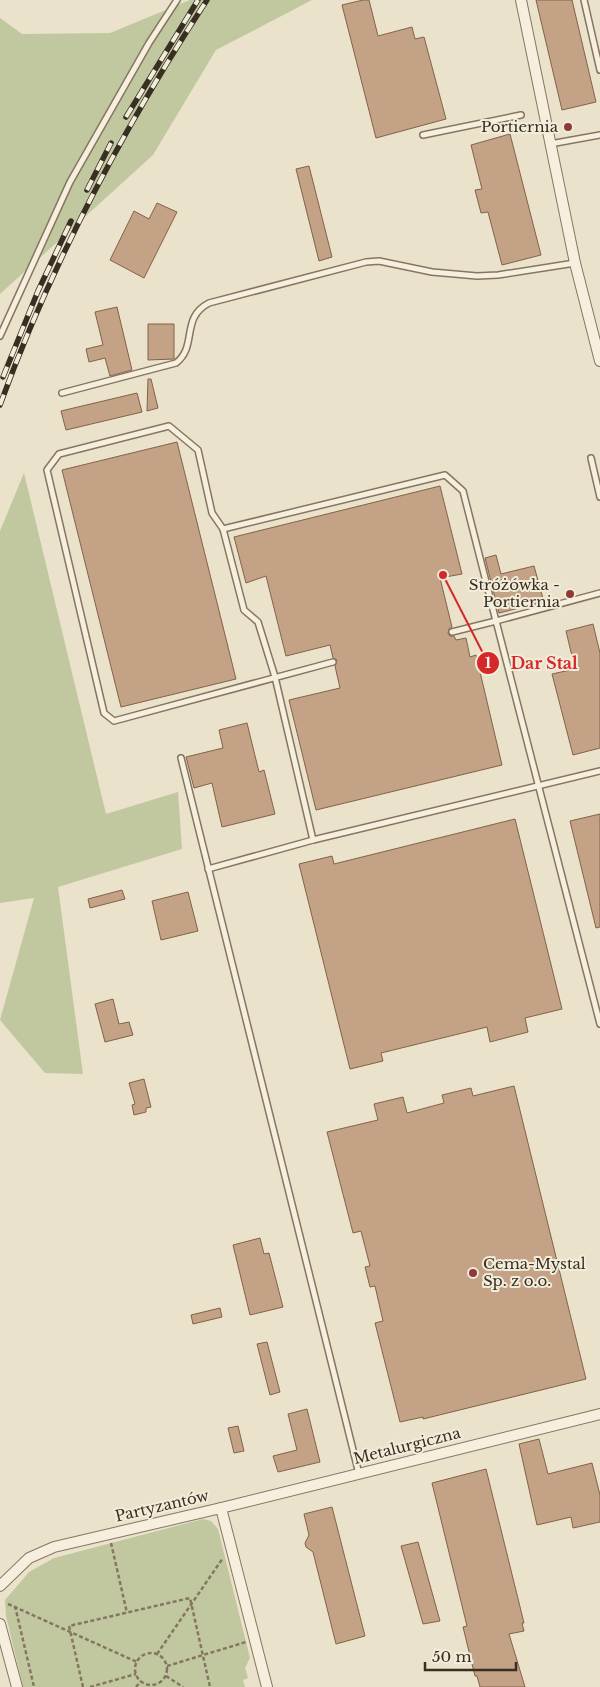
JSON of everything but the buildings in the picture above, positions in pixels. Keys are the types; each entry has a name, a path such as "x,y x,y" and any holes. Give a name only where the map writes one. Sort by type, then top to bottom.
{"street":[{"path":"521,0 576,263 600,361"},
{"name":"Metalurgiczna","path":"221,1508 600,1414"},
{"name":"Partyzantów","path":"0,1586 29,1558 54,1547 221,1508 267,1687"},
{"path":"0,1624 17,1687"}],"lane":[{"path":"0,336 70,182 149,43 177,0"},
{"path":"584,0 600,70"},
{"path":"423,135 521,115"},
{"path":"550,144 600,135"},
{"path":"62,393 176,363 186,352 193,317 200,307 209,302 348,266 379,261 432,272 477,276 576,263"},
{"path":"313,840 275,676 258,622 244,610 223,529 212,513 198,450 169,426 59,454 47,470 104,713 114,721 275,676 333,662"},
{"path":"591,458 600,497"},
{"path":"223,529 445,475 463,491 600,1024"},
{"path":"452,632 600,593"},
{"path":"181,758 359,1474"},
{"path":"208,869 313,840 600,770"}],"path":[{"path":"109,1534 127,1613"},
{"path":"157,1654 231,1547"},
{"path":"83,1687 69,1626 190,1598 210,1687"},
{"path":"8,1604 137,1662"},
{"path":"15,1606 34,1687"},
{"path":"167,1666 254,1639"},
{"path":"149,1653 157,1654 167,1666 166,1676 159,1683 150,1685 141,1681 136,1674 137,1662 142,1656 149,1653"},
{"path":"90,1687 136,1674"},
{"path":"166,1676 183,1687"},
{"path":"136,1687 141,1681"}],"green space":[{"path":"190,0 312,0 216,50 153,155 0,294 0,18 22,34 110,33"},
{"path":"24,473 106,814 178,792 182,849 58,887 83,1074 45,1073 0,1020 34,898 0,903 0,531"},
{"path":"203,1519 211,1521 218,1529 250,1658 245,1668 248,1678 243,1680 245,1687 23,1687 6,1616 5,1600 29,1572 54,1558"}],"railway":[{"path":"126,117 198,0"},
{"path":"0,405 43,299 92,196 147,97 207,0"},
{"path":"87,190 111,143"},
{"path":"3,377 38,291 71,221"}],"place":[{"name":"Portiernia","path":"568,127"},
{"name":"Dar Stal","path":"443,575"},
{"name":"Stróżówka - Portiernia","path":"570,594"},
{"name":"Cema-Mystal Sp. z o.o.","path":"473,1273"}]}
